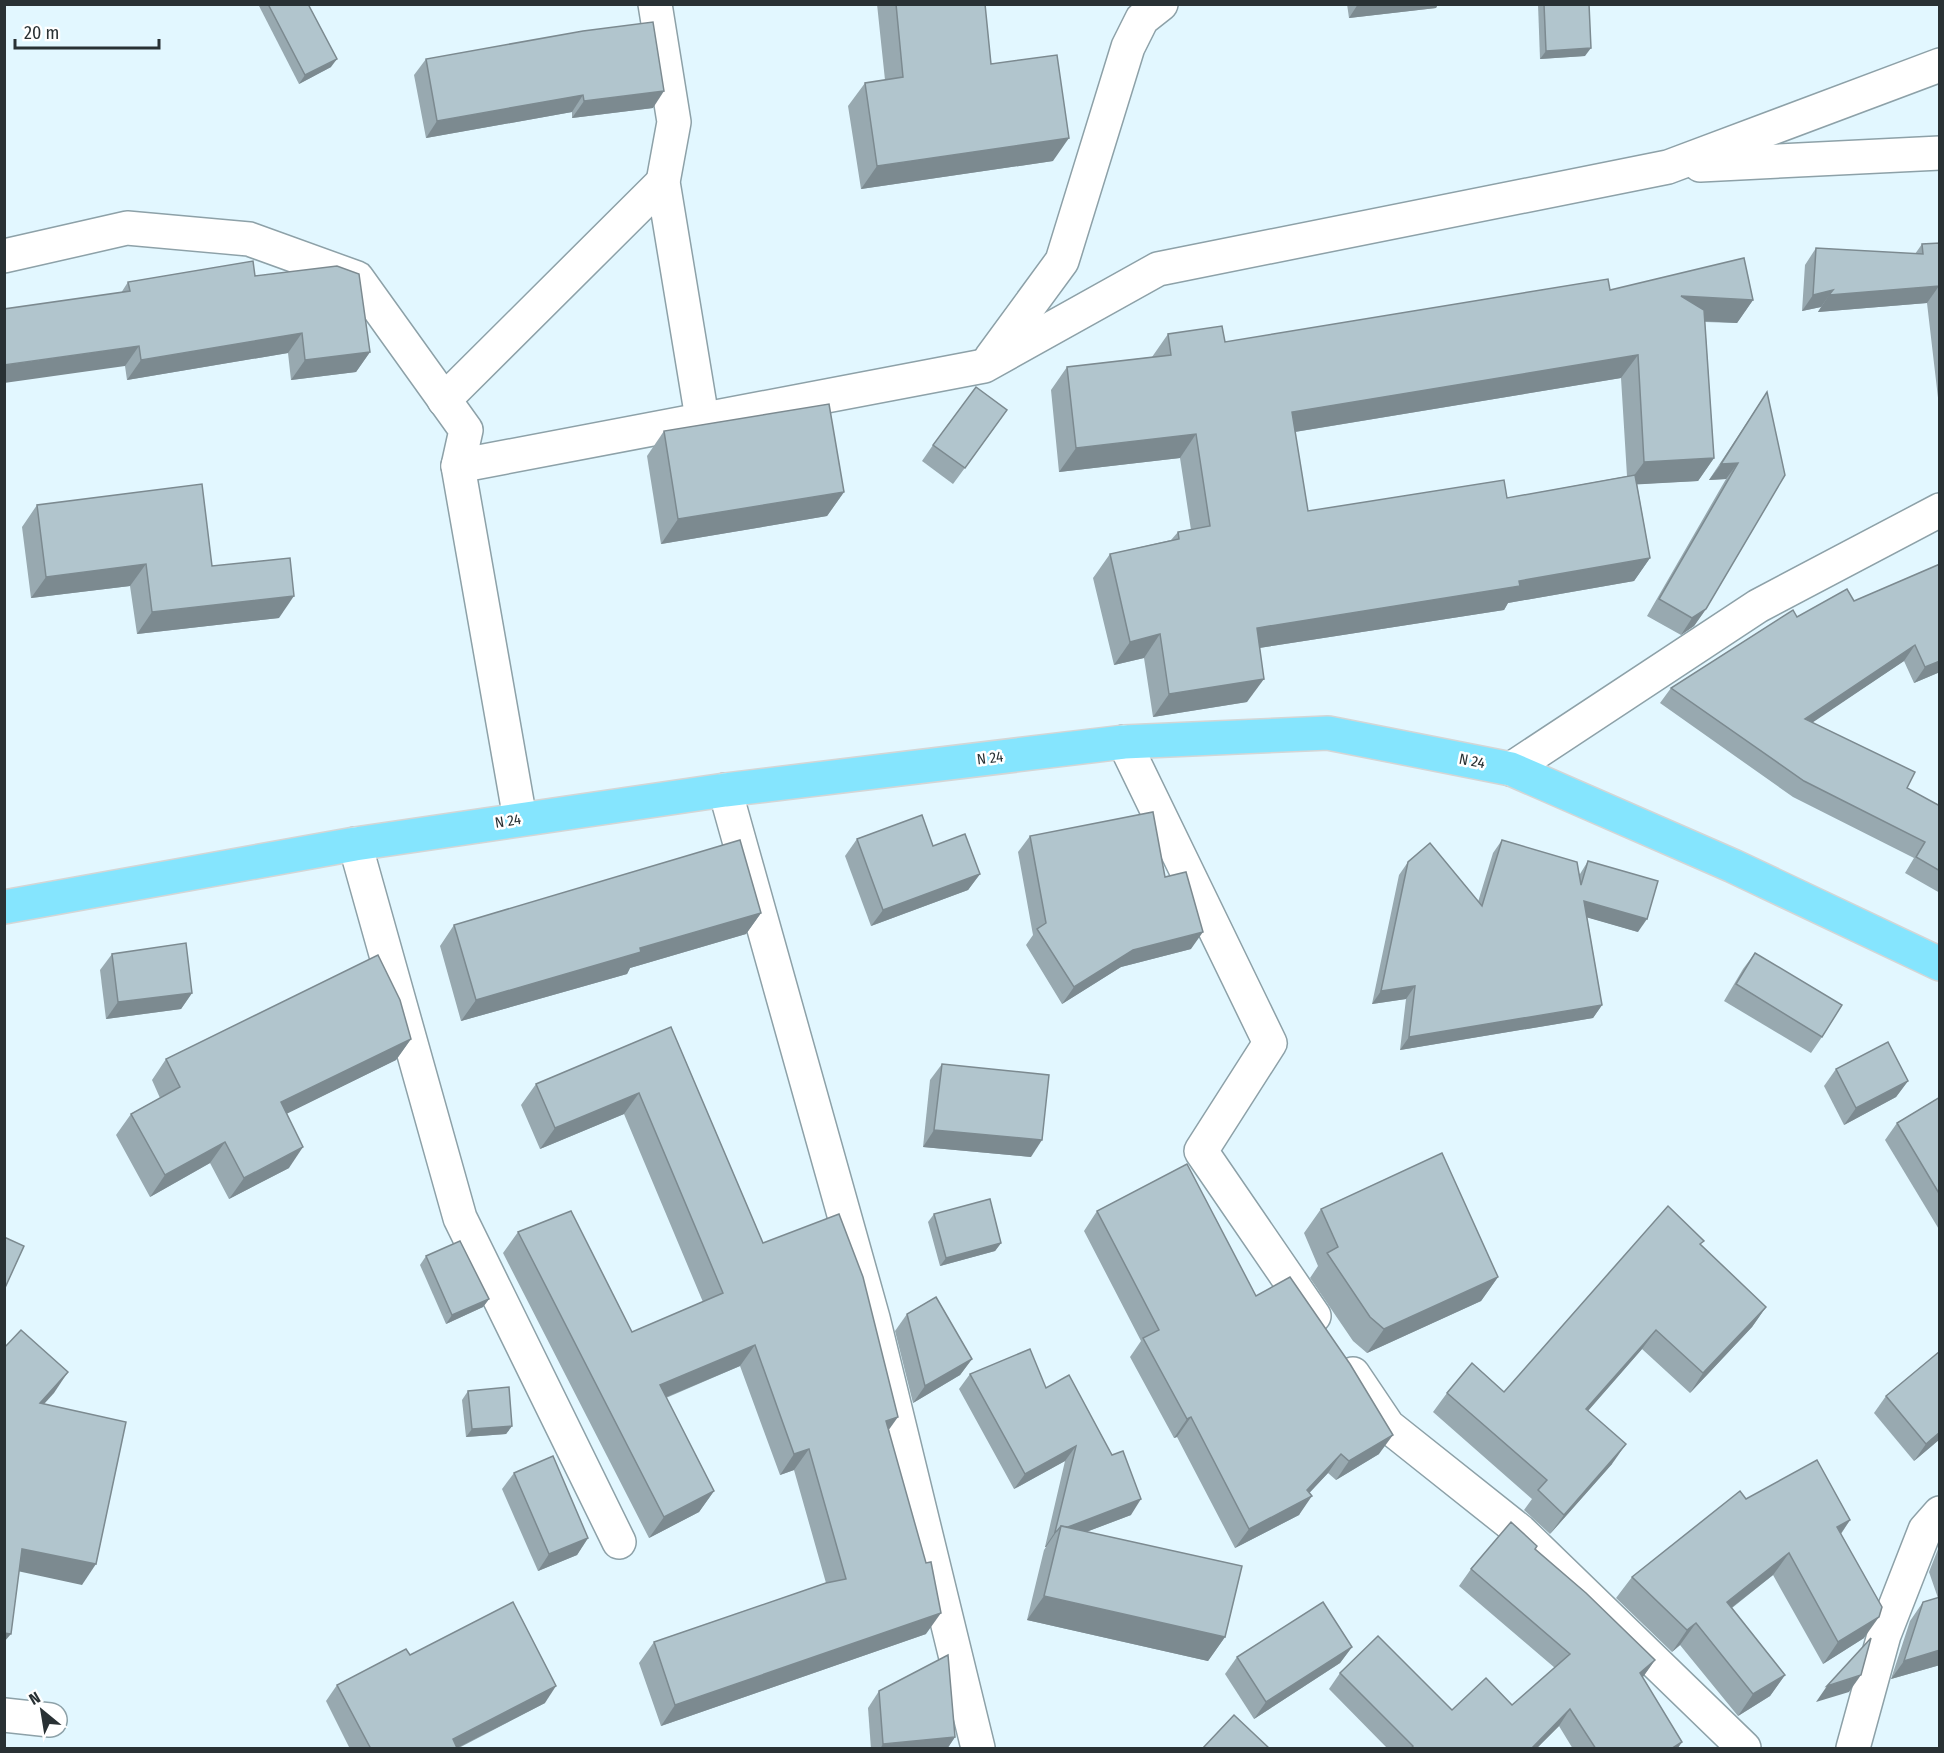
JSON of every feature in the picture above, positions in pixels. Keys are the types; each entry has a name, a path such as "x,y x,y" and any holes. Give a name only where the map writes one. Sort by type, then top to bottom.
{"main road":[{"name":"N 24","path":"4,907 355,844 725,790 1124,742 1328,733 1511,769 1733,866 1940,964"}],"street":[{"path":"655,4 674,122 663,182 702,418"},
{"path":"984,366 1062,261 1128,47 1142,19 1161,4"},
{"path":"1668,167 1940,65"},
{"path":"458,466 984,366 1158,269 1668,167 1940,153"},
{"path":"444,400 663,182"},
{"path":"4,256 127,228 249,239 357,278 466,430 458,466 520,819"},
{"path":"1511,769 1758,606 1940,510"},
{"path":"1124,742 1270,1043 1201,1151 1388,1426 1520,1531 1741,1748"},
{"path":"725,790 873,1317 978,1749"},
{"path":"355,844 460,1218 619,1542"},
{"path":"1854,1749 1884,1635 1935,1523"},
{"path":"4,1715 50,1720"}],"building":[{"path":"268,4 308,4 337,59 305,75"},
{"path":"896,4 985,4 991,64 1057,55 1069,138 877,166 865,83 903,77"},
{"path":"1544,4 1589,4 1591,48 1546,51"},
{"path":"653,22 664,91 584,101 583,95 437,121 426,59 583,31"},
{"path":"1940,243 1940,293 1939,286 1829,295 1833,290 1813,295 1816,248 1923,254 1922,244"},
{"path":"1744,258 1753,300 1681,296 1704,310 1714,458 1644,462 1638,355 1292,412 1308,511 1504,480 1507,498 1635,475 1650,558 1519,581 1520,586 1257,628 1264,679 1169,694 1160,634 1130,642 1110,554 1179,539 1178,532 1210,526 1196,434 1076,448 1067,367 1171,355 1168,334 1222,326 1225,342 1608,279 1610,290"},
{"path":"253,261 255,276 337,266 359,274 370,352 305,360 302,333 141,360 139,346 4,365 4,309 130,291 128,282"},
{"path":"976,387 1007,410 965,468 933,445"},
{"path":"1767,392 1785,475 1706,609 1692,618 1659,599 1738,463 1721,464"},
{"path":"829,404 844,492 678,519 664,431"},
{"path":"202,484 212,566 290,558 294,596 152,612 146,564 46,577 37,505"},
{"path":"1940,564 1940,661 1925,667 1915,645 1805,719 1915,772 1907,788 1940,806 1940,871 1916,857 1925,842 1804,781 1671,688 1793,610 1797,617 1847,589 1854,601"},
{"path":"1153,812 1165,877 1186,872 1203,932 1133,950 1074,987 1037,929 1046,923 1030,836"},
{"path":"922,815 933,846 965,834 980,874 883,910 857,839"},
{"path":"740,840 761,913 640,948 641,952 476,1000 454,925"},
{"path":"1502,840 1577,862 1581,885 1588,861 1658,881 1647,919 1584,901 1602,1005 1409,1037 1415,986 1381,991 1408,862 1430,843 1482,906"},
{"path":"186,943 192,993 118,1002 112,954"},
{"path":"1755,953 1842,1005 1822,1037 1736,984"},
{"path":"378,955 400,1000 411,1039 281,1102 303,1147 244,1178 225,1142 165,1175 131,1114 180,1087 166,1059"},
{"path":"671,1027 763,1243 839,1214 863,1277 898,1417 886,1421 926,1563 931,1562 941,1613 675,1705 654,1642 826,1583 846,1579 809,1449 794,1454 755,1345 660,1385 714,1491 664,1517 518,1232 571,1211 632,1332 723,1293 639,1093 555,1128 536,1084"},
{"path":"1888,1042 1908,1081 1856,1108 1836,1069"},
{"path":"942,1064 1049,1075 1042,1140 934,1130"},
{"path":"1940,1097 1940,1195 1897,1123"},
{"path":"1442,1153 1498,1277 1384,1329 1370,1317 1327,1253 1338,1247 1321,1209"},
{"path":"1187,1164 1256,1296 1290,1277 1350,1364 1393,1435 1349,1461 1341,1454 1307,1490 1312,1496 1249,1529 1191,1417 1187,1419 1143,1338 1159,1330 1097,1211"},
{"path":"990,1199 1001,1243 946,1258 934,1214"},
{"path":"1668,1206 1704,1241 1700,1244 1766,1307 1703,1373 1656,1330 1586,1409 1626,1444 1564,1515 1538,1490 1547,1480 1447,1393 1472,1363 1504,1392"},
{"path":"4,1237 24,1246 4,1290"},
{"path":"460,1241 489,1299 452,1315 426,1256"},
{"path":"936,1297 972,1359 925,1386 907,1314"},
{"path":"21,1330 68,1372 40,1403 126,1422 96,1564 22,1549 11,1634 4,1633 4,1348"},
{"path":"1030,1349 1046,1388 1069,1375 1112,1455 1123,1451 1141,1499 1068,1527 1061,1526 1055,1532 1076,1446 1025,1474 970,1374"},
{"path":"1940,1351 1940,1432 1926,1444 1886,1396"},
{"path":"509,1387 512,1426 472,1429 468,1391"},
{"path":"553,1456 588,1538 549,1554 514,1473"},
{"path":"1817,1460 1850,1520 1837,1527 1882,1607 1879,1617 1838,1642 1789,1553 1727,1602 1785,1675 1753,1694 1696,1623 1687,1630 1632,1577 1740,1491 1746,1499"},
{"path":"1511,1522 1537,1546 1535,1549 1586,1593 1655,1660 1640,1673 1682,1742 1671,1749 1596,1749 1570,1709 1531,1749 1411,1749 1413,1746 1340,1673 1378,1636 1452,1710 1486,1678 1512,1705 1570,1654 1471,1569"},
{"path":"1061,1526 1242,1566 1225,1637 1044,1596"},
{"path":"1940,1597 1940,1650 1904,1661 1923,1602"},
{"path":"513,1602 556,1686 453,1739 456,1749 371,1749 337,1685 406,1649 410,1655"},
{"path":"1323,1602 1352,1647 1266,1702 1237,1657"},
{"path":"1871,1638 1861,1675 1827,1686"},
{"path":"948,1655 955,1737 883,1744 879,1691"},
{"path":"1234,1715 1270,1749 1202,1749"}]}
